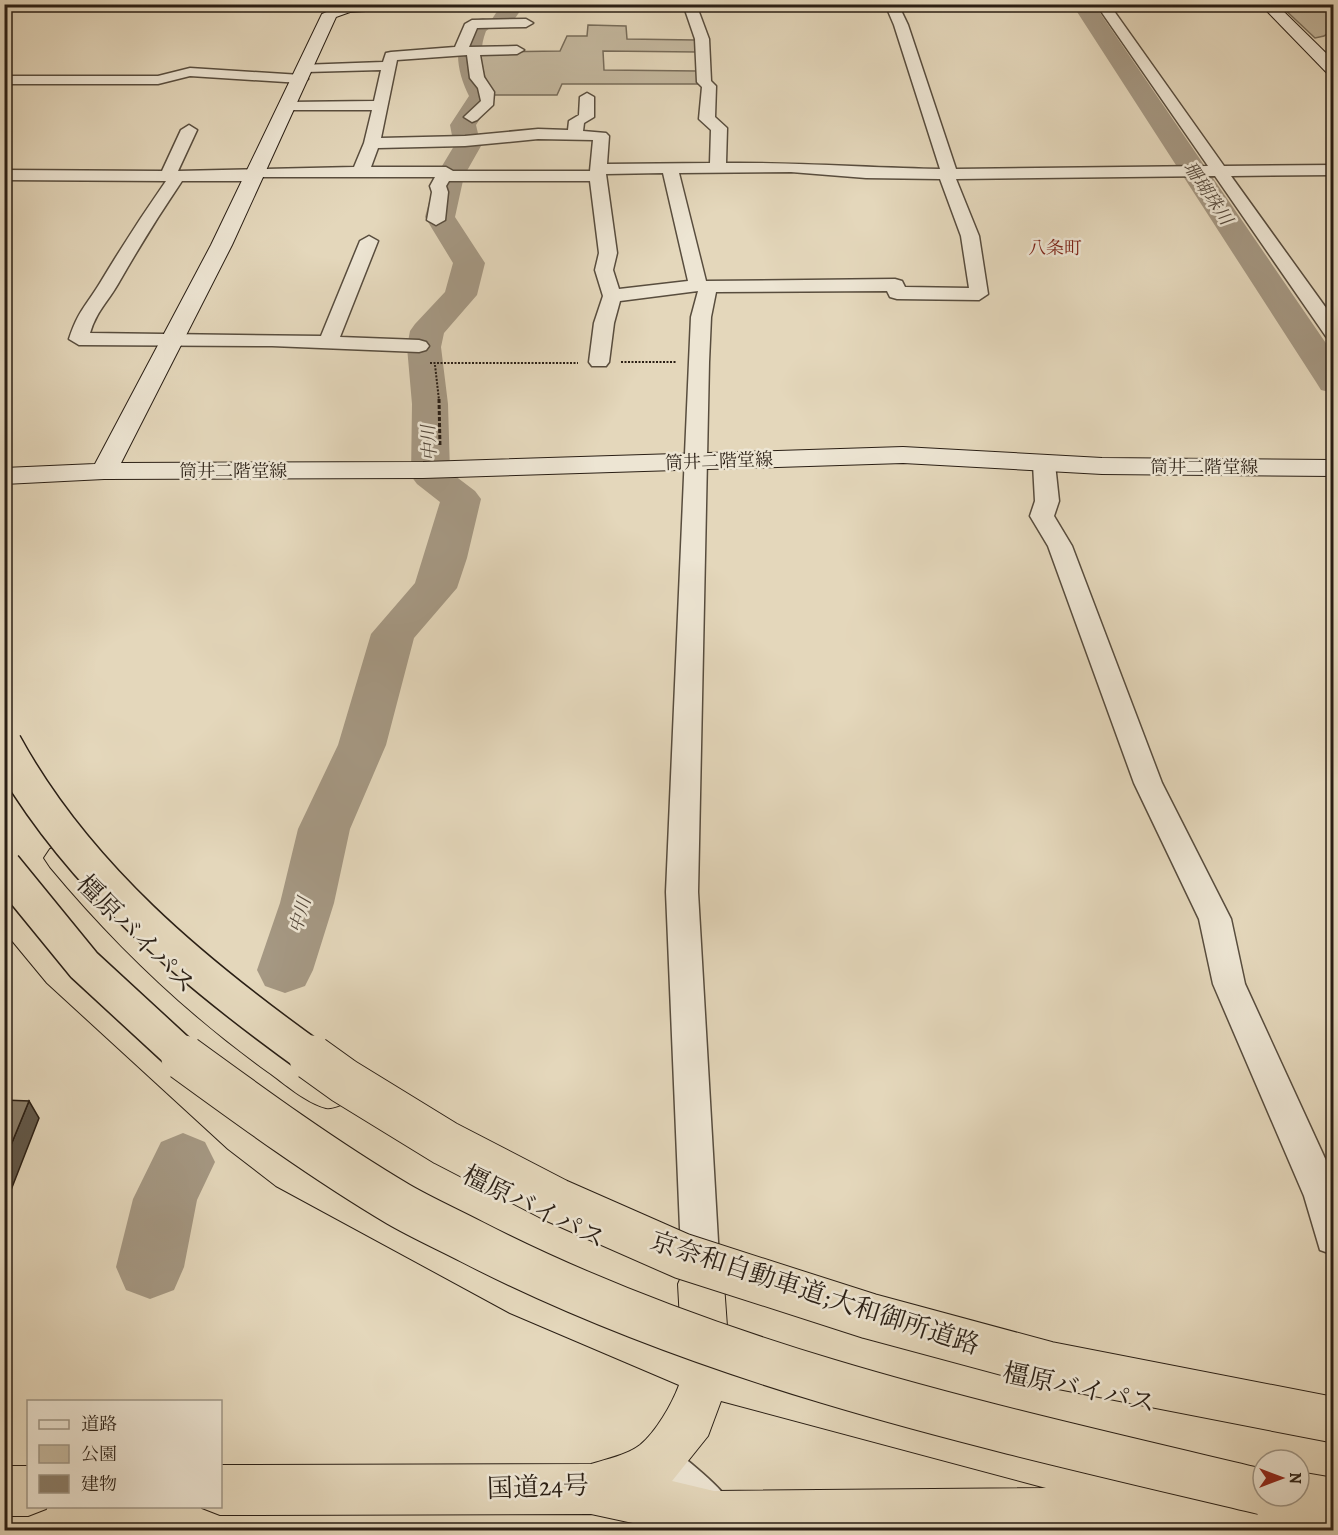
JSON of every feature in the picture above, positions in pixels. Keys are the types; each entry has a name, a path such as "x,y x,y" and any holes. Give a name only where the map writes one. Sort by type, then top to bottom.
{"highway":[{"name":"京奈和自動車道;大和御所道路","path":"4,744 16,766 70,844 144,924 242,1007 364,1093 444,1143 557,1201 682,1256 869,1316 1047,1364 1334,1420"},
{"name":"橿原バイパス","path":"4,778 42,833 84,884 147,949 209,1006 306,1077 462,1173 587,1235 701,1284 950,1361 1123,1399 1226,1415 1334,1428"},
{"path":"4,867 84,965 184,1058 290,1136 400,1205 525,1269 659,1326 860,1391 1047,1441 1334,1526"},
{"path":"4,905 60,972 243,1136 291,1172 526,1297 707,1373 1247,1502"},
{"name":"国道24号","path":"222,1490 591,1488 629,1477 658,1462 691,1419 707,1373 701,1284"},
{"path":"591,1488 714,1523 1247,1502"},
{"path":"4,1491 27,1491"},
{"path":"1311,1499 1334,1503"}],"main road":[{"path":"104,471 175,340 289,105 330,14 350,8 413,4"},
{"path":"1267,4 1334,71"},
{"name":"筒井二階堂線","path":"4,476 104,471 434,470 903,455 1044,464 1334,468"}],"street":[{"path":"689,4 702,39 704,82 709,86 707,119 719,128 718,167"},
{"path":"612,296 703,286 895,285 897,293 979,294 970,236 901,25 891,4"},
{"path":"1102,4 1217,172 1334,334"},
{"path":"472,117 488,102 488,95 483,82 477,78 466,51 472,24 510,18"},
{"path":"361,171 372,143 391,56 517,50"},
{"path":"4,80 158,80 190,72 303,74 389,66"},
{"path":"575,134 576,121 586,117 587,96"},
{"path":"289,105 381,105"},
{"path":"189,130 172,176 107,287 86,315 79,339 328,342 418,346"},
{"path":"372,143 470,140 505,135 601,136 598,173 608,253 604,270 612,296 604,323 599,362"},
{"path":"436,220 440,192 438,186 450,176 598,173 718,167 791,167 866,173 948,174 1334,170"},
{"path":"670,169 703,286 695,462 682,892 701,1284"},
{"path":"4,175 172,176 361,171 446,172 450,176"},
{"path":"328,342 369,241"},
{"path":"1044,464 1047,501 1042,516 1060,546 1148,783 1215,919 1229,984 1323,1196 1334,1236"},
{"path":"658,1462 714,1523"}],"path":[{"path":"434,470 441,412 435,365 699,362"}],"green space":[{"path":"1280,5 1322,5 1332,10 1333,29 1324,36 1315,38"},
{"path":"588,25 626,26 627,39 696,40 697,52 603,51 604,70 698,71 701,84 562,84 557,95 494,95 482,74 480,52 560,51 567,36 587,36"}],"building":[{"path":"4,1100 29,1101 4,1162"}],"waterway":[{"name":"中川","path":"503,19 514,4"},
{"name":"珊瑚珠川","path":"1083,4 1334,382"},
{"name":"中川","path":"285,970 307,903 324,829 362,745 393,634 435,588 446,558 461,499 431,476 430,404 424,347 427,331 461,295 469,263 440,217 450,176 466,150 467,140 463,125 482,96 471,70 470,52 477,26 483,25"},
{"name":"中川","path":"150,1267 165,1199 183,1162"}],"district":[{"name":"八条町","path":"1055,248"}]}
